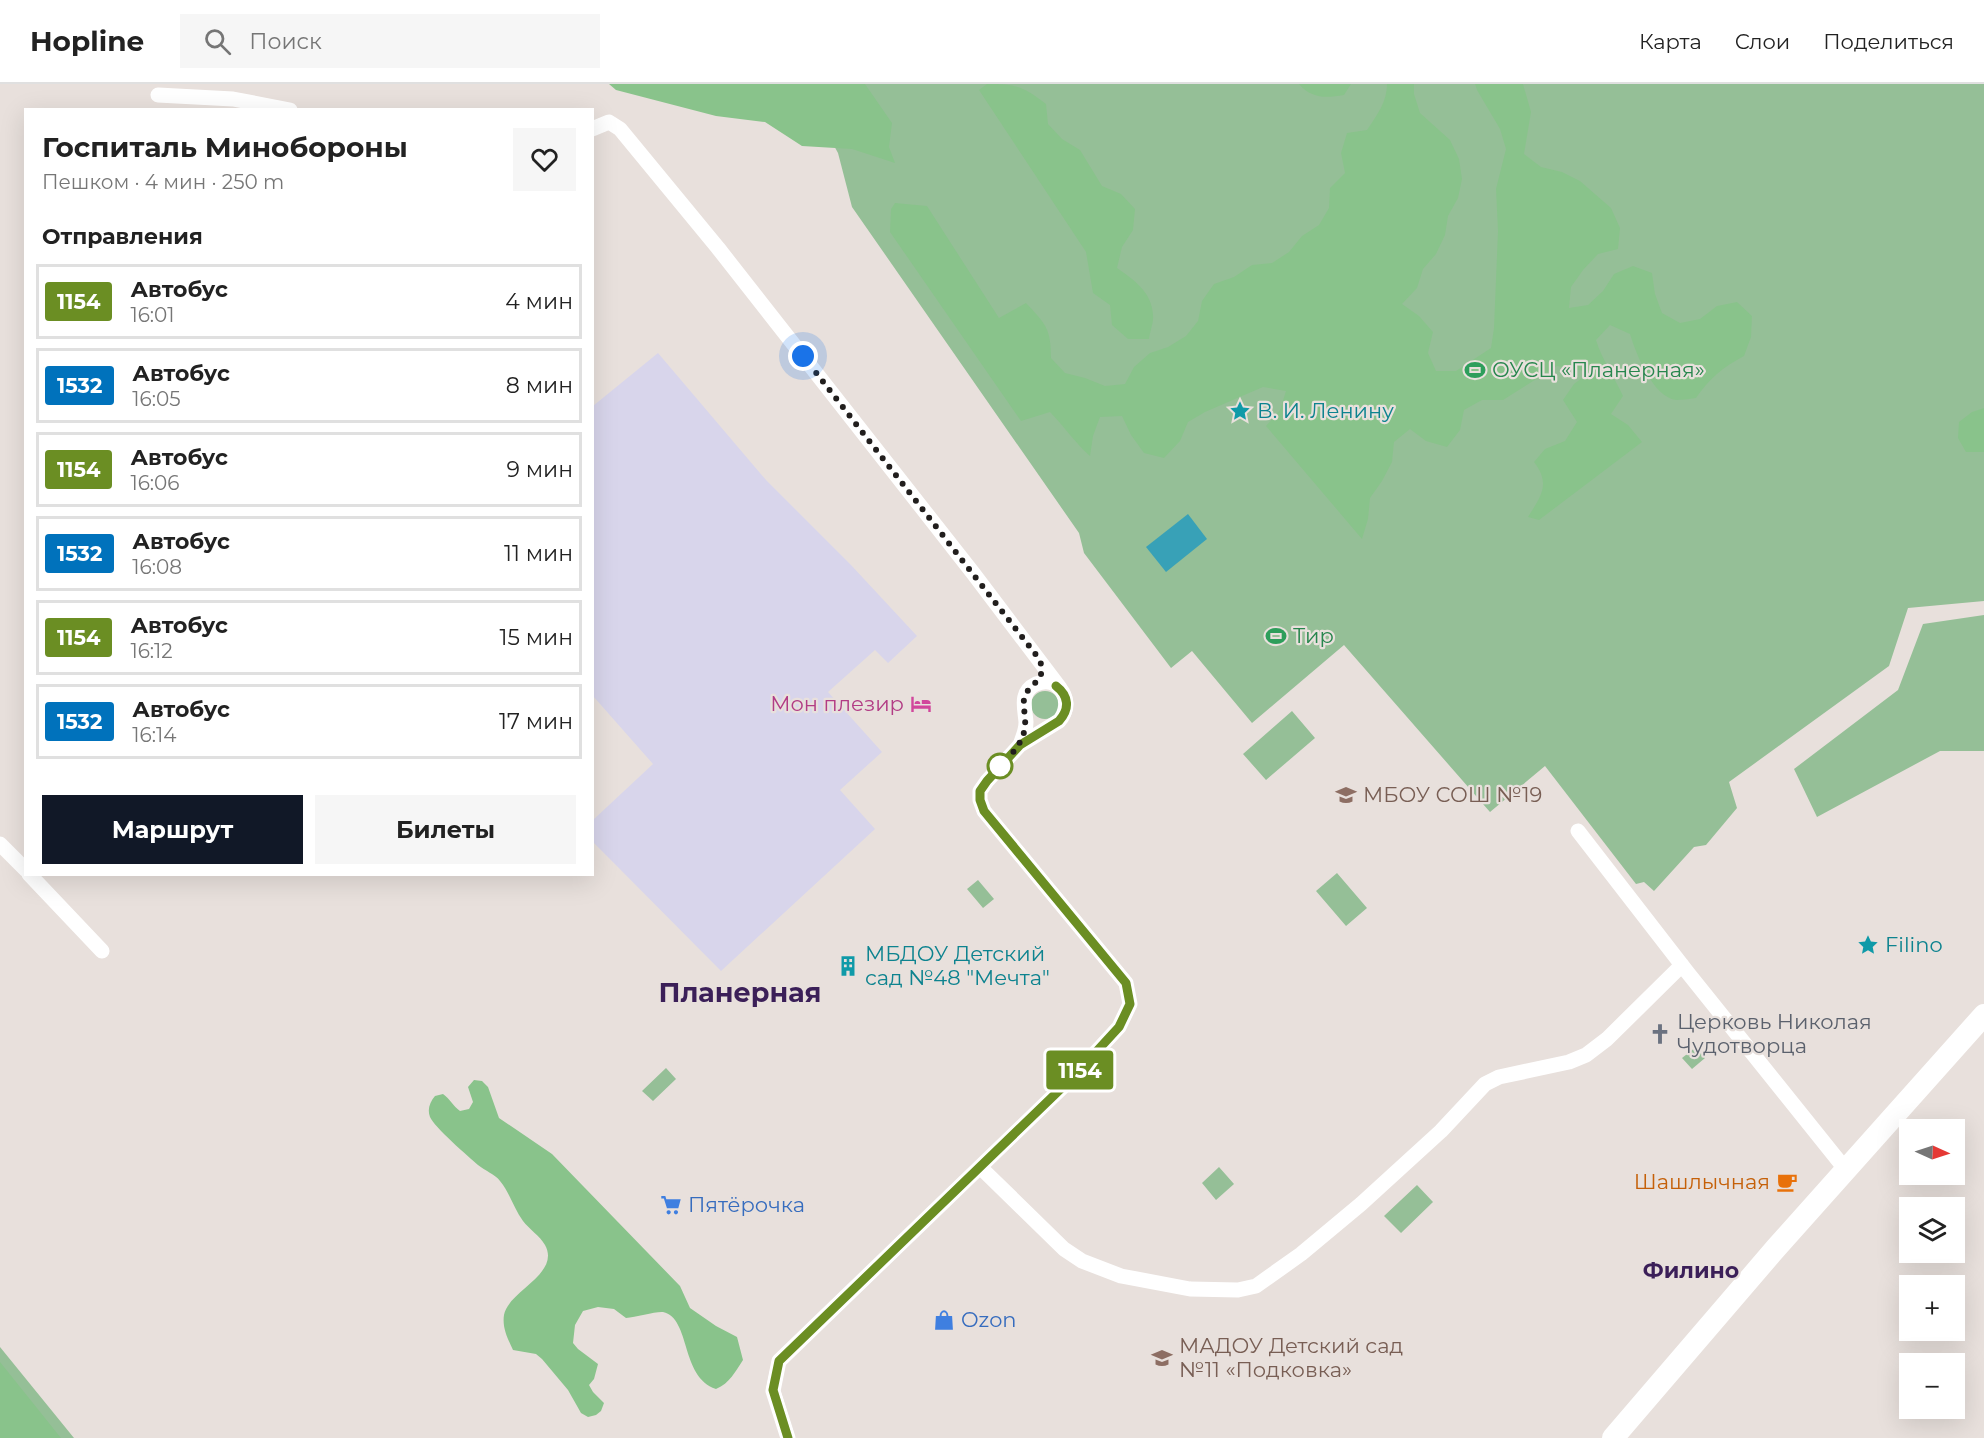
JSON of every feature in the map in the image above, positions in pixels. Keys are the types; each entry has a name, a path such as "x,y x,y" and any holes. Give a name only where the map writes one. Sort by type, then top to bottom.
{"main road":[{"path":"1613,1438 1776,1248 1984,1015"}],"street":[{"path":"158,95 234,99 280,108"},
{"path":"594,128 609,123 620,129 718,248 1062,690 1067,710 1064,716 1054,725 1020,745 987,781 980,791 980,800 984,811 1126,983 1130,1004 1119,1027 1073,1077 779,1361 773,1390 788,1438"},
{"path":"1020,745 1025,733 1024,699 1041,674 1040,660"},
{"path":"1036,684 1050,683 1062,690"},
{"path":"1025,713 1040,726 1054,725"},
{"path":"1578,831 1846,1170"},
{"path":"0,843 24,868"},
{"path":"31,876 102,951"},
{"path":"980,1167 1064,1249 1082,1261 1120,1276 1190,1289 1238,1290 1256,1286 1301,1254 1361,1204 1441,1131 1485,1084 1498,1077 1569,1062 1586,1055 1607,1039 1682,965"}],"shaded area":[{"path":"658,353 766,480 851,565 917,636 888,663 875,650 828,692 882,752 840,790 875,829 721,971 594,843 594,819 653,764 594,697 594,405"}],"green space":[{"path":"609,84 865,84 892,123 889,147 895,163 852,149 802,146 765,122 716,116 616,90"},
{"name":"ОУСЦ «Планерная»","path":"800,84 1984,84 1984,601 1908,608 1889,666 1729,782 1737,808 1706,845 1694,847 1654,891 1644,882 1636,884 1545,766 1490,812 1344,645 1252,723 1192,651 1171,668 1084,553 1079,533 852,207 838,153"},
{"path":"987,84 1019,87 1046,104 1048,124 1062,139 1080,150 1102,186 1121,194 1135,209 1133,230 1122,247 1117,268 1136,282 1146,293 1152,307 1153,318 1149,339 1128,339 1112,325 1110,305 1093,293 1086,252 979,90"},
{"path":"1299,84 1351,84 1344,95 1325,97 1314,95"},
{"path":"1387,84 1414,84 1414,94 1420,113 1450,140 1459,159 1462,179 1458,198 1448,216 1445,235 1436,254 1423,269 1417,288 1402,304 1419,316 1433,332 1428,353 1436,371 1456,371 1491,348 1494,328 1498,231 1496,189 1506,149 1500,129 1475,84 1523,84 1531,112 1524,154 1541,167 1562,172 1580,181 1611,208 1620,228 1618,249 1598,254 1571,287 1569,308 1588,305 1603,291 1614,274 1633,266 1652,273 1655,294 1662,313 1680,323 1700,319 1717,306 1737,302 1752,316 1751,337 1744,356 1717,374 1696,398 1681,400 1668,397 1660,391 1641,363 1630,334 1610,325 1596,340 1623,396 1611,414 1628,425 1642,442 1539,520 1528,517 1540,496 1543,484 1534,462 1545,449 1565,441 1577,422 1563,400 1574,384 1590,372 1557,366 1503,400 1482,400 1464,410 1460,430 1447,447 1426,441 1410,429 1394,442 1392,462 1370,498 1368,519 1362,539 1266,426 1280,410 1286,391 1263,387 1205,412 1188,422 1180,441 1164,458 1144,453 1131,435 1122,416 1100,417 1093,436 1090,456 1050,412 1021,421 890,232 891,209 895,203 927,206 999,318 1026,303 1046,328 1050,340 1051,358 1065,373 1105,386 1125,384 1134,367 1150,353 1168,347 1186,336 1198,321 1202,301 1214,284 1234,277 1252,265 1272,263 1289,252 1302,236 1319,225 1329,208 1330,188 1345,173 1341,153 1347,133 1367,130 1383,103"},
{"path":"1984,408 1984,452 1966,452 1958,438 1959,422 1972,412"},
{"path":"1984,615 1984,751 1940,751 1817,817 1794,769 1898,690 1923,624"},
{"path":"1045,691 1055,695 1059,705 1055,715 1045,719 1035,715 1031,705 1035,695"},
{"path":"1292,711 1315,738 1266,780 1243,754"},
{"path":"1337,873 1367,908 1346,926 1316,891"},
{"path":"978,880 994,899 983,908 967,889"},
{"path":"1696,1047 1705,1058 1692,1069 1682,1058"},
{"path":"666,1068 676,1079 653,1101 642,1091"},
{"path":"474,1080 482,1081 488,1087 499,1118 552,1154 680,1286 690,1308 737,1337 743,1360 725,1384 716,1389 696,1373 678,1325 672,1317 663,1312 626,1318 614,1309 598,1307 583,1311 575,1325 573,1343 598,1364 594,1379 589,1385 604,1403 601,1411 596,1415 588,1417 581,1413 568,1390 536,1354 513,1350 507,1338 504,1315 514,1298 540,1274 546,1265 548,1255 545,1245 523,1221 498,1179 452,1142 433,1122 429,1114 433,1098 443,1094 460,1111 469,1109 473,1102 468,1087"},
{"path":"1219,1167 1234,1184 1216,1200 1202,1183"},
{"path":"1417,1185 1433,1202 1401,1233 1384,1216"},
{"path":"0,1347 74,1438 0,1438"},
{"path":"0,1362 61,1438 0,1438"}],"water":[{"path":"1188,514 1207,539 1166,572 1146,547"}],"bus line":[{"name":"1154","path":"788,1438 773,1390 779,1361 1073,1077 1119,1027 1130,1004 1126,983 984,811 980,800 980,791 987,781 1020,745 1064,716 1067,703 1062,690 1056,686"}],"place":[{"name":"ОУСЦ «Планерная»","path":"1475,370"},
{"name":"В. И. Ленину","path":"1240,411"},
{"name":"Тир","path":"1276,636"},
{"name":"Мон плезир","path":"921,704"},
{"name":"МБОУ СОШ №19","path":"1346,795"},
{"name":"Filino","path":"1868,945"},
{"name":"МБДОУ Детский сад №48 \"Мечта\"","path":"848,966"},
{"name":"Церковь Николая Чудотворца","path":"1660,1034"},
{"name":"Шашлычная","path":"1787,1182"},
{"name":"Пятёрочка","path":"671,1205"},
{"name":"Ozon","path":"944,1320"},
{"name":"МАДОУ Детский сад №11 «Подковка»","path":"1162,1358"}],"district":[{"name":"Планерная","path":"740,993"},
{"name":"Филино","path":"1691,1270"}],"route":[{"path":"803,356 1040,660 1042,668 1040,679 1026,693 1024,699 1025,733 1020,745 1000,766"}]}
